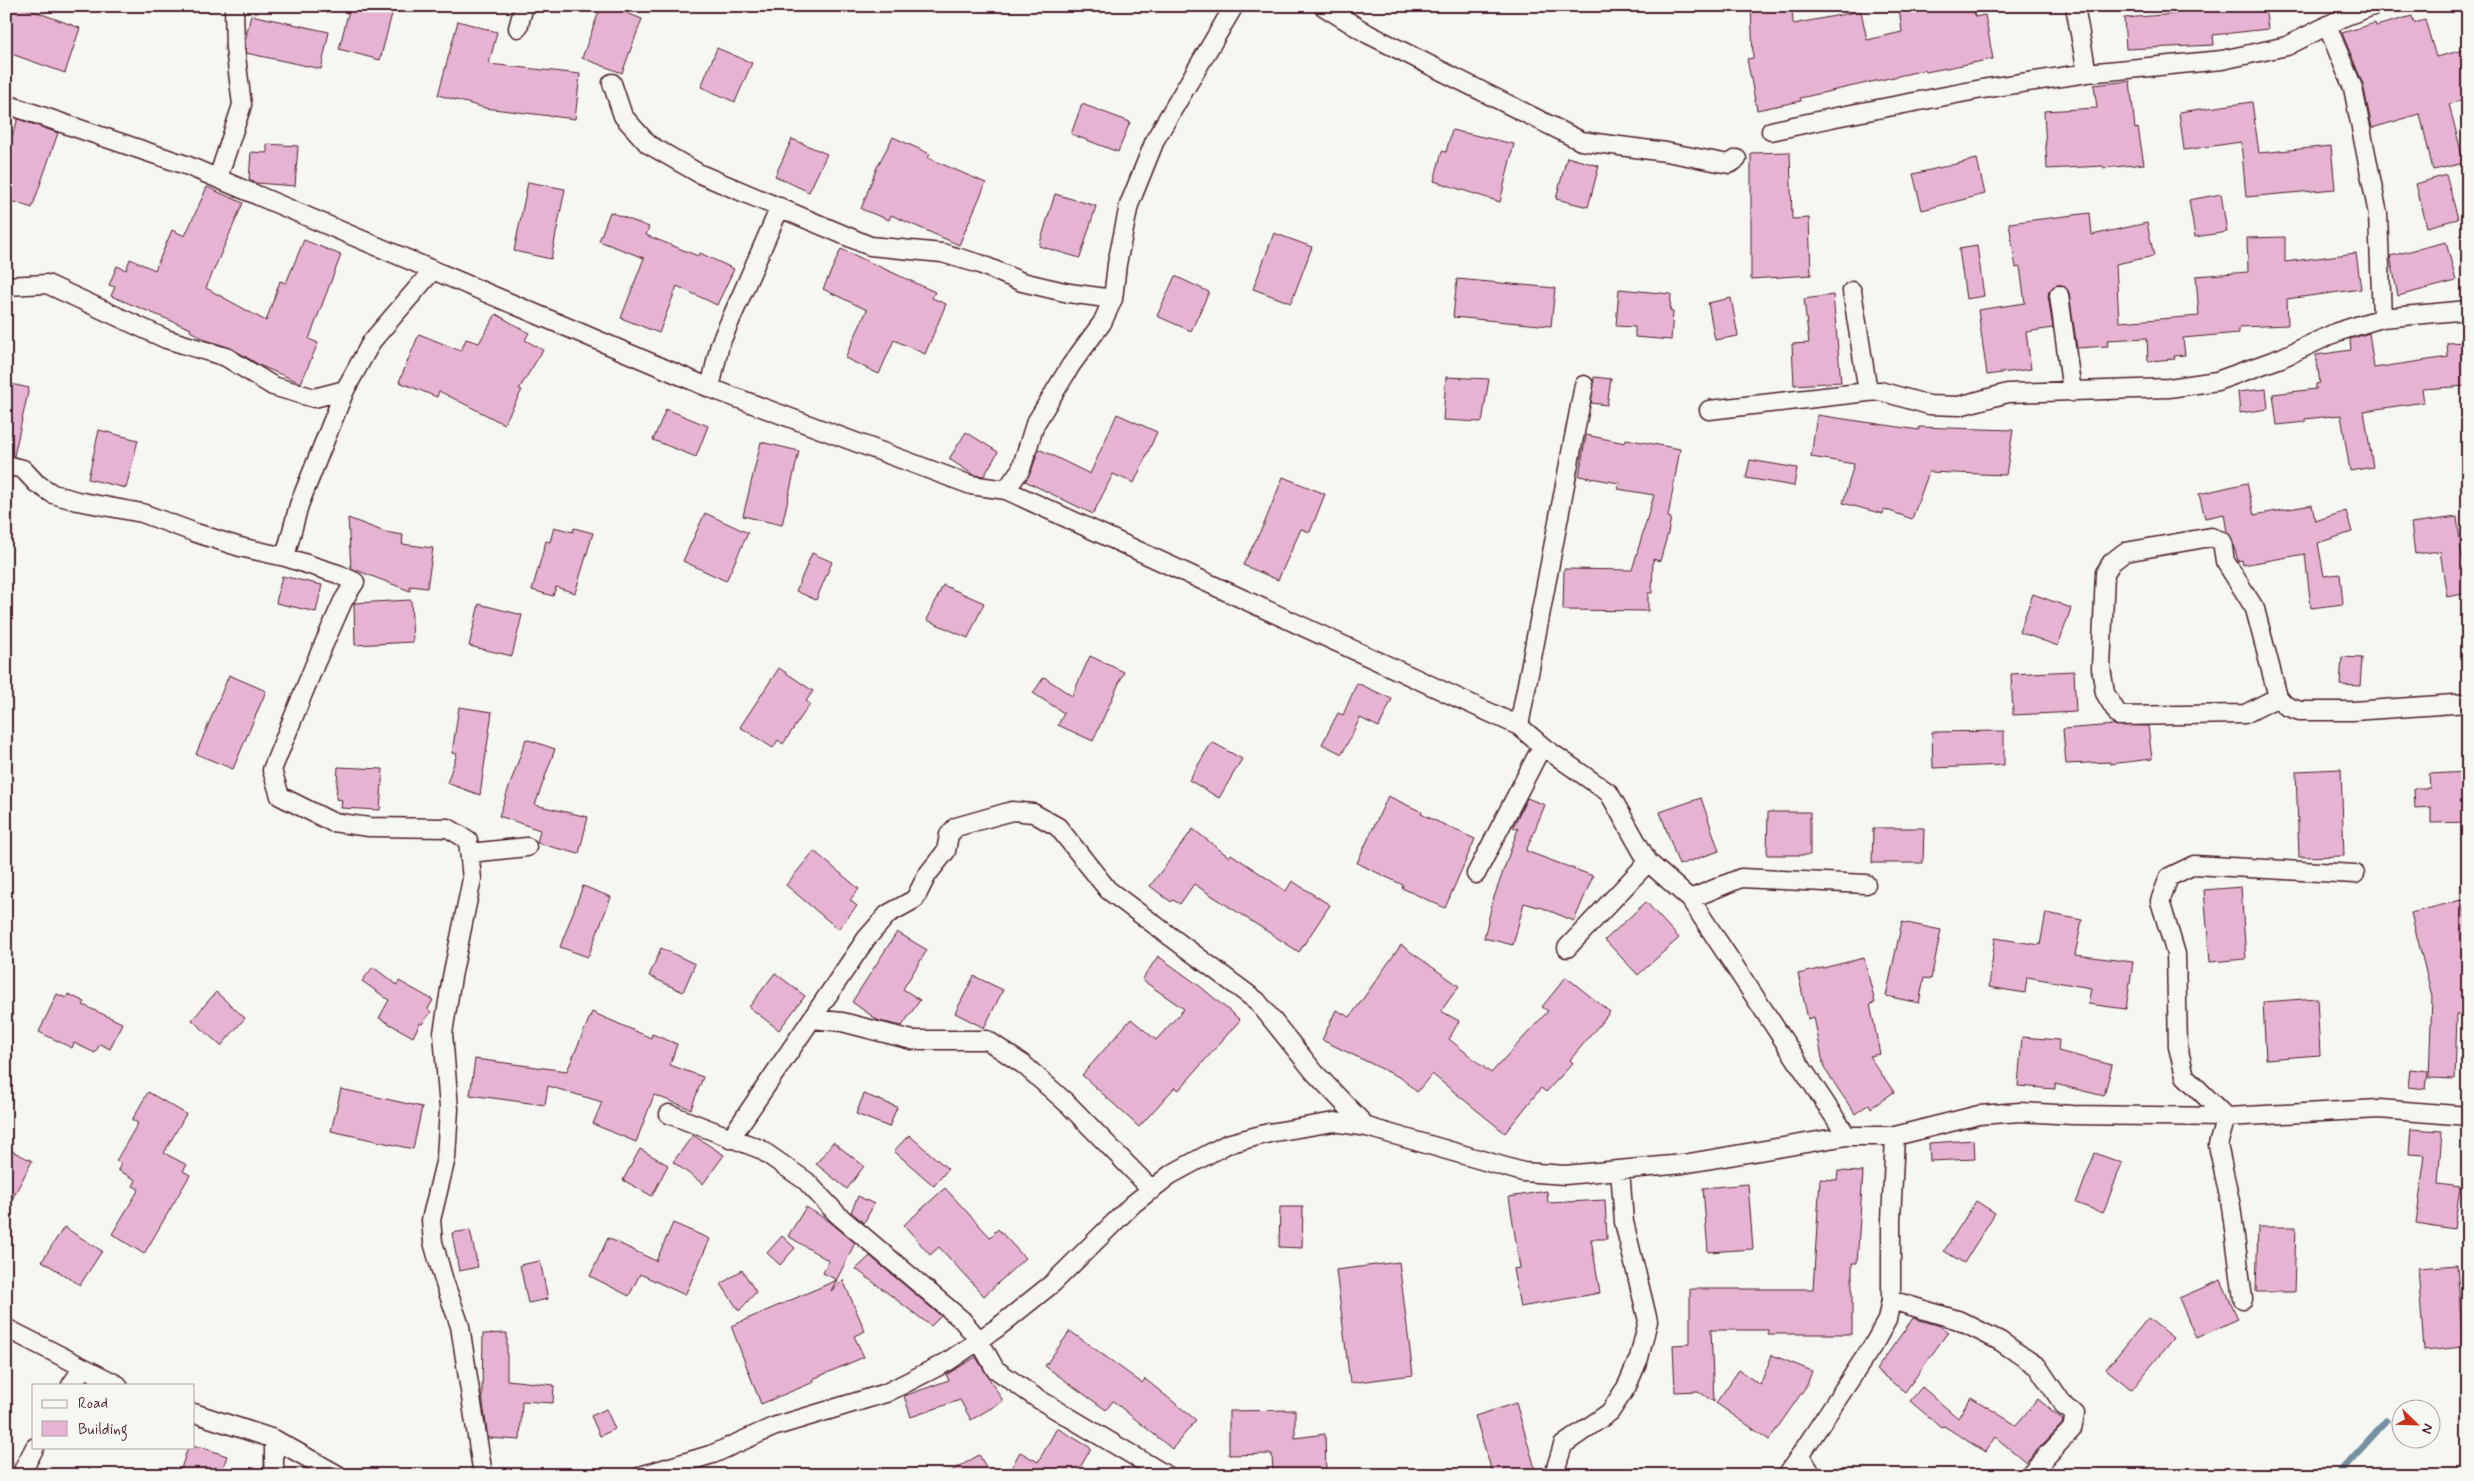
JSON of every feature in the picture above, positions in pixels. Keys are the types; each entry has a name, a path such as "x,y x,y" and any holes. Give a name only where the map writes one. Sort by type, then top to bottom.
{"street":[{"path":"218,178 242,105 235,48 234,6"},
{"path":"518,28 524,6"},
{"path":"1006,490 1021,469 1035,424 1071,365 1102,323 1113,299 1117,264 1129,205 1156,138 1234,6"},
{"path":"1323,6 1368,34 1581,141 1666,152 1729,164 1737,159"},
{"path":"2074,6 2087,73"},
{"path":"1771,131 1836,116 1982,89 2087,73 2222,60 2287,46 2327,25 2373,6"},
{"path":"2327,25 2353,88 2378,214 2382,318"},
{"path":"612,82 623,116 648,144 700,174 870,246 942,253 980,264 1022,282 1069,294 1113,299"},
{"path":"6,104 186,165 710,388 971,485 1006,490 1519,726 1542,746 1609,793 1648,862 1690,899 1848,1136"},
{"path":"710,388 720,344 780,207"},
{"path":"285,557 299,505 345,390 372,341 433,270"},
{"path":"6,286 47,284 166,339 226,357 273,386 314,398 345,390"},
{"path":"1852,291 1868,392"},
{"path":"2059,295 2072,392"},
{"path":"1709,410 1880,391 1929,405 1959,406 2008,393 2169,388 2217,381 2281,358 2337,332 2382,318 2468,310"},
{"path":"1519,726 1584,385"},
{"path":"6,465 23,469 36,483 54,494 77,501 142,513 222,542 285,557 338,574 355,582 343,601 315,664 272,770 280,796 332,822 369,827 448,828 468,840 472,879 452,977 444,1033 449,1108 446,1158 431,1220 433,1242 460,1326 483,1475"},
{"path":"2278,698 2245,714 2119,716 2105,693 2101,668 2105,573 2112,562 2125,552 2211,536 2222,541 2225,561 2255,609 2278,698 2286,706 2300,711 2353,711 2468,703"},
{"path":"1476,874 1542,746"},
{"path":"730,1139 866,939 888,914 915,899 927,875 946,851 949,835 956,827 1012,811 1033,814 1058,828 1108,890 1257,1001 1315,1073 1367,1127"},
{"path":"470,853 527,847"},
{"path":"1566,948 1648,862"},
{"path":"2226,1117 2185,1076 2178,1047 2176,954 2160,901 2169,877 2194,865 2355,874"},
{"path":"1690,899 1742,878 1866,884"},
{"path":"812,1019 842,1022 912,1040 987,1040 1024,1065 1070,1106 1152,1190"},
{"path":"643,1475 679,1469 773,1427 886,1392 947,1362 1053,1284 1133,1204 1170,1175 1227,1144 1269,1132 1334,1122 1367,1127 1523,1172 1565,1175 1683,1164 1848,1136 1895,1136 1979,1114 2020,1112 2073,1116 2226,1117 2379,1109 2468,1116"},
{"path":"669,1114 760,1149 806,1181 838,1215 962,1320 979,1340 995,1369 1036,1397 1166,1475"},
{"path":"2226,1117 2218,1145 2231,1206 2243,1299"},
{"path":"1787,1475 1888,1320 1891,1300 1891,1220 1895,1136"},
{"path":"1556,1475 1555,1470 1563,1445 1610,1412 1627,1386 1638,1358 1648,1321 1624,1222 1620,1170"},
{"path":"1891,1300 1958,1320 2000,1341 2038,1367 2065,1407 2076,1414 2072,1429 2029,1475"},
{"path":"6,1328 116,1384"},
{"path":"72,1384 83,1368"},
{"path":"195,1413 274,1439 338,1475"},
{"path":"274,1439 274,1475"},
{"path":"23,1475 24,1468 34,1448"},
{"path":"1800,1455 1812,1475"}],"building":[{"path":"6,6 20,6 80,28 65,73 6,52"},
{"path":"350,6 394,6 380,60 339,49"},
{"path":"601,6 608,6 642,19 622,73 582,58"},
{"path":"1751,6 1792,6 1793,24 1861,11 1867,40 1902,32 1899,6 1973,6 1975,17 1985,15 1993,59 1926,72 1925,70 1800,98 1801,101 1757,110 1747,59 1753,58"},
{"path":"2224,6 2265,6 2268,29 2213,35 2214,45 2126,49 2124,18 2176,14 2176,11"},
{"path":"251,15 329,32 321,69 246,53 245,41"},
{"path":"2412,16 2414,23 2425,20 2436,57 2468,49 2468,99 2449,104 2464,163 2433,170 2420,114 2372,128 2363,84 2342,33 2375,23 2376,26"},
{"path":"458,21 497,32 489,64 580,74 575,119 485,108 438,95"},
{"path":"717,48 752,63 735,102 701,87"},
{"path":"2130,81 2135,129 2138,128 2144,164 2104,168 2103,166 2047,169 2044,111 2097,108 2094,85"},
{"path":"2252,102 2259,153 2331,146 2335,189 2246,197 2241,142 2184,150 2179,112"},
{"path":"1082,104 1130,122 1118,152 1071,134"},
{"path":"18,119 58,133 32,208 6,199 6,153"},
{"path":"1452,130 1514,144 1500,202 1434,181 1442,151 1446,152"},
{"path":"893,137 930,154 928,158 986,183 959,245 891,215 889,220 861,209 877,167"},
{"path":"792,139 827,154 809,192 775,176"},
{"path":"267,144 298,146 295,186 256,183 249,180 251,152 267,153"},
{"path":"1790,152 1792,219 1809,218 1811,275 1751,279 1751,153"},
{"path":"1567,157 1599,166 1588,207 1556,199"},
{"path":"1977,159 1985,194 1922,210 1913,174"},
{"path":"2446,175 2458,219 2427,227 2416,184"},
{"path":"528,182 565,189 551,259 514,251"},
{"path":"207,187 243,203 206,288 266,321 280,281 286,283 304,240 341,255 309,339 318,343 301,383 261,366 231,348 206,340 190,331 191,329 111,296 115,287 109,285 117,266 126,270 130,259 155,270 172,230 185,236"},
{"path":"1055,194 1096,206 1080,258 1039,246"},
{"path":"2221,194 2227,232 2195,237 2189,200"},
{"path":"610,212 649,227 646,235 698,256 700,253 734,269 717,305 677,286 659,333 621,318 644,258 599,241"},
{"path":"2090,213 2092,235 2147,223 2154,256 2116,264 2119,322 2199,316 2196,276 2248,272 2247,238 2285,237 2285,262 2356,253 2361,289 2287,299 2288,325 2239,327 2239,333 2183,338 2185,355 2174,356 2175,359 2148,361 2147,338 2107,340 2108,346 2077,348 2069,293 2063,285 2057,285 2049,291 2048,296 2053,328 2026,332 2031,369 1987,375 1978,310 2025,303 2020,267 2016,268 2009,223"},
{"path":"1274,233 1312,247 1291,303 1253,289"},
{"path":"2446,242 2456,281 2398,296 2390,256"},
{"path":"1977,246 1984,296 1966,299 1959,249"},
{"path":"841,249 935,292 932,298 946,304 925,354 894,340 879,374 845,358 867,310 823,289"},
{"path":"1175,276 1209,292 1191,331 1157,316"},
{"path":"1457,279 1555,288 1551,326 1453,317"},
{"path":"1619,289 1671,294 1670,311 1673,312 1671,340 1635,337 1635,327 1616,326"},
{"path":"1833,295 1841,382 1794,385 1792,344 1809,343 1804,299"},
{"path":"1731,298 1738,336 1715,340 1708,303"},
{"path":"496,314 529,333 525,340 543,350 519,389 522,390 504,424 439,391 437,397 399,382 419,334 461,351 466,339 479,343"},
{"path":"2369,333 2374,368 2448,357 2447,343 2468,342 2468,386 2422,389 2424,402 2364,411 2373,467 2350,471 2341,415 2305,419 2305,422 2277,425 2273,394 2316,389 2316,384 2320,383 2316,355 2351,350 2350,339"},
{"path":"1446,377 1489,379 1482,422 1443,420"},
{"path":"1594,377 1611,379 1607,405 1591,403"},
{"path":"6,383 29,388 14,456 6,455"},
{"path":"2266,389 2268,409 2240,413 2238,392"},
{"path":"666,409 708,426 696,457 653,440"},
{"path":"1117,414 1157,432 1134,483 1113,474 1093,514 1025,481 1031,472 1039,449 1090,474"},
{"path":"1817,415 1919,430 1919,427 2013,430 2006,475 1929,472 1912,519 1884,509 1883,514 1843,503 1854,464 1811,457"},
{"path":"99,430 138,440 126,488 88,479"},
{"path":"966,432 998,452 984,476 974,475 949,459"},
{"path":"1586,435 1625,443 1626,439 1680,449 1668,517 1671,518 1668,533 1660,561 1653,559 1652,593 1648,593 1648,611 1563,610 1564,569 1632,570 1654,495 1618,489 1619,483 1579,476"},
{"path":"761,442 799,451 782,525 743,516"},
{"path":"1750,460 1797,468 1794,486 1746,478"},
{"path":"1283,477 1325,494 1310,532 1301,529 1278,580 1243,565 1264,524"},
{"path":"2247,483 2254,515 2312,505 2315,521 2346,511 2352,532 2318,543 2324,576 2340,574 2343,604 2311,608 2305,554 2243,565 2242,560 2238,561 2232,539 2227,532 2224,514 2205,518 2199,494"},
{"path":"705,513 748,533 726,581 683,561"},
{"path":"2457,517 2462,556 2468,555 2468,593 2447,597 2440,551 2415,554 2411,523"},
{"path":"348,518 385,532 403,535 402,544 433,548 427,588 410,586 410,591 351,568"},
{"path":"554,527 573,532 574,528 593,533 575,593 556,587 553,596 532,590 546,541 550,542"},
{"path":"812,553 832,562 816,600 796,591"},
{"path":"282,576 322,585 316,612 276,603"},
{"path":"943,585 984,603 968,638 927,620"},
{"path":"2033,594 2071,608 2058,646 2019,632"},
{"path":"411,600 413,642 355,645 354,603"},
{"path":"479,604 522,615 512,656 469,646"},
{"path":"1090,656 1124,672 1093,741 1058,725 1064,713 1033,693 1044,677 1072,696"},
{"path":"2342,657 2362,658 2360,686 2340,685"},
{"path":"779,668 813,691 806,701 810,704 783,744 778,740 773,748 740,727"},
{"path":"2074,671 2076,712 2013,715 2011,674"},
{"path":"229,675 266,691 233,769 196,754"},
{"path":"1357,683 1392,699 1379,727 1360,718 1342,754 1322,744 1338,713 1343,715"},
{"path":"459,707 492,712 480,795 447,783 457,754 452,753"},
{"path":"2114,725 2148,726 2152,759 2110,764 2110,762 2066,764 2063,729"},
{"path":"2004,731 2004,765 1933,768 1932,732"},
{"path":"526,739 555,749 535,805 588,817 579,854 537,843 540,830 499,816"},
{"path":"1212,742 1242,759 1219,798 1189,780"},
{"path":"338,767 383,769 380,810 341,808 342,800 336,799"},
{"path":"2341,769 2344,856 2299,857 2296,771"},
{"path":"2468,772 2468,822 2431,823 2431,807 2415,808 2414,788 2430,788 2429,774"},
{"path":"1388,796 1422,812 1421,814 1475,839 1445,908 1402,888 1403,885 1357,863"},
{"path":"1527,798 1545,805 1526,851 1593,876 1574,921 1538,906 1524,903 1513,945 1484,938 1493,900 1518,829 1513,827"},
{"path":"1701,798 1719,851 1679,865 1660,812"},
{"path":"1768,812 1810,812 1810,855 1767,855"},
{"path":"1873,828 1924,828 1923,863 1872,863"},
{"path":"1193,829 1229,857 1231,854 1286,891 1292,881 1330,905 1299,952 1194,884 1180,904 1173,900 1171,902 1150,886"},
{"path":"814,851 859,889 850,900 857,906 838,929 786,885"},
{"path":"583,886 611,897 588,957 560,947"},
{"path":"2241,887 2246,959 2210,962 2204,890"},
{"path":"2461,900 2468,927 2468,1014 2457,1014 2455,1079 2429,1078 2432,996 2411,913"},
{"path":"1646,902 1679,938 1638,975 1605,940"},
{"path":"2046,913 2082,920 2075,955 2133,962 2126,1009 2088,1004 2091,988 2027,977 2025,993 1989,987 1995,938 2040,945"},
{"path":"1902,922 1941,930 1931,979 1924,978 1919,1003 1886,996"},
{"path":"897,932 927,950 903,989 920,1000 902,1026 879,1021 852,1002"},
{"path":"1401,945 1459,986 1441,1011 1459,1021 1449,1039 1491,1073 1548,1011 1542,1007 1566,977 1610,1012 1570,1060 1573,1063 1546,1092 1541,1088 1505,1133 1432,1074 1417,1092 1401,1078 1322,1040 1336,1010 1350,1017"},
{"path":"661,948 695,964 683,992 649,976"},
{"path":"1158,956 1201,987 1240,1020 1179,1090 1175,1087 1139,1127 1082,1075 1131,1019 1156,1040 1184,1009 1142,980"},
{"path":"1864,958 1875,1003 1870,1004 1880,1054 1869,1056 1894,1092 1871,1108 1869,1104 1855,1114 1824,1068 1814,1017 1808,1019 1798,974"},
{"path":"373,967 397,985 399,981 433,1000 428,1009 431,1012 422,1024 420,1023 413,1037 379,1018 389,1000 362,981"},
{"path":"775,973 805,996 779,1030 749,1007"},
{"path":"974,976 1003,990 984,1028 955,1013"},
{"path":"216,992 245,1018 221,1046 192,1020"},
{"path":"57,994 66,998 68,994 85,1002 83,1005 122,1023 110,1049 100,1044 95,1053 74,1043 72,1048 39,1032"},
{"path":"2317,998 2320,1055 2266,1059 2263,1002"},
{"path":"592,1012 651,1038 652,1034 677,1044 670,1065 703,1077 691,1109 654,1095 636,1142 593,1124 602,1102 548,1086 545,1105 470,1095 475,1059 567,1071"},
{"path":"2022,1037 2059,1040 2058,1051 2112,1065 2104,1096 2055,1084 2055,1089 2018,1086"},
{"path":"2410,1069 2428,1071 2426,1089 2408,1087"},
{"path":"341,1089 422,1107 413,1149 331,1131"},
{"path":"148,1092 186,1114 164,1153 187,1165 183,1171 190,1175 144,1254 112,1234 139,1189 133,1186 136,1180 118,1170 121,1164 116,1161 138,1123 132,1120"},
{"path":"864,1094 897,1107 889,1127 856,1114"},
{"path":"2411,1129 2442,1131 2438,1184 2460,1187 2454,1229 2416,1223 2425,1155 2409,1154"},
{"path":"693,1135 724,1155 703,1184 673,1162"},
{"path":"909,1135 948,1169 934,1186 894,1151"},
{"path":"1974,1140 1975,1159 1930,1161 1929,1143"},
{"path":"833,1142 864,1166 847,1189 816,1164"},
{"path":"6,1148 32,1161 6,1211"},
{"path":"640,1149 668,1165 652,1196 623,1180"},
{"path":"2095,1153 2122,1163 2103,1213 2076,1203"},
{"path":"1838,1171 1863,1172 1857,1263 1852,1263 1852,1334 1768,1334 1768,1330 1711,1330 1714,1402 1698,1391 1675,1392 1673,1345 1690,1344 1690,1289 1813,1289 1820,1179 1837,1180"},
{"path":"1748,1184 1753,1249 1708,1252 1703,1188"},
{"path":"945,1188 990,1237 998,1229 1025,1258 984,1296 939,1247 930,1255 904,1225"},
{"path":"1547,1191 1548,1203 1605,1200 1607,1239 1591,1239 1600,1293 1520,1307 1513,1269 1520,1268 1509,1197"},
{"path":"858,1196 874,1204 864,1223 851,1212"},
{"path":"1976,1201 1995,1213 1964,1263 1944,1251"},
{"path":"806,1207 829,1221 855,1243 837,1280 823,1273 829,1261 788,1236"},
{"path":"1280,1207 1303,1207 1302,1248 1279,1247"},
{"path":"673,1223 710,1239 685,1295 640,1274 629,1296 590,1276 608,1238 656,1261"},
{"path":"64,1227 102,1251 80,1285 42,1261"},
{"path":"2258,1227 2296,1227 2294,1292 2256,1292"},
{"path":"470,1230 478,1267 459,1271 452,1233"},
{"path":"782,1236 795,1248 780,1265 767,1253"},
{"path":"870,1256 941,1316 931,1326 856,1269"},
{"path":"540,1261 548,1299 528,1303 520,1265"},
{"path":"1399,1262 1413,1375 1350,1383 1336,1270"},
{"path":"2457,1265 2463,1347 2424,1351 2418,1268"},
{"path":"742,1270 756,1292 739,1311 721,1284"},
{"path":"836,1280 831,1291 843,1280 865,1331 854,1336 864,1357 813,1379 814,1382 761,1404 731,1326"},
{"path":"2221,1280 2238,1319 2196,1338 2179,1298"},
{"path":"1913,1318 1940,1326 1948,1332 1905,1392 1876,1370"},
{"path":"2148,1318 2173,1338 2132,1390 2106,1369"},
{"path":"1070,1331 1142,1383 1145,1379 1196,1420 1172,1449 1113,1401 1106,1410 1045,1366"},
{"path":"507,1333 507,1380 554,1385 553,1403 522,1401 520,1440 488,1438 482,1396 483,1334"},
{"path":"1772,1355 1812,1371 1807,1385 1769,1440 1716,1403 1739,1370 1760,1385"},
{"path":"976,1357 1003,1401 971,1420 960,1400 911,1417 904,1396 949,1380 946,1375"},
{"path":"1922,1387 1958,1418 1971,1397 2016,1425 2038,1399 2063,1420 2062,1424 2026,1462 1995,1437 1985,1452 1944,1426 1942,1428 1910,1401"},
{"path":"1516,1403 1537,1475 1493,1475 1475,1416"},
{"path":"606,1409 615,1429 600,1436 591,1416"},
{"path":"1295,1410 1295,1438 1325,1434 1326,1475 1273,1475 1272,1454 1229,1455 1229,1411"},
{"path":"1057,1428 1091,1448 1076,1475 1007,1475 1020,1452 1038,1462"},
{"path":"201,1447 227,1456 221,1475 179,1475 188,1448"},
{"path":"979,1455 991,1475 945,1475"}],"waterway":[{"path":"2337,1475 2386,1421"}]}
